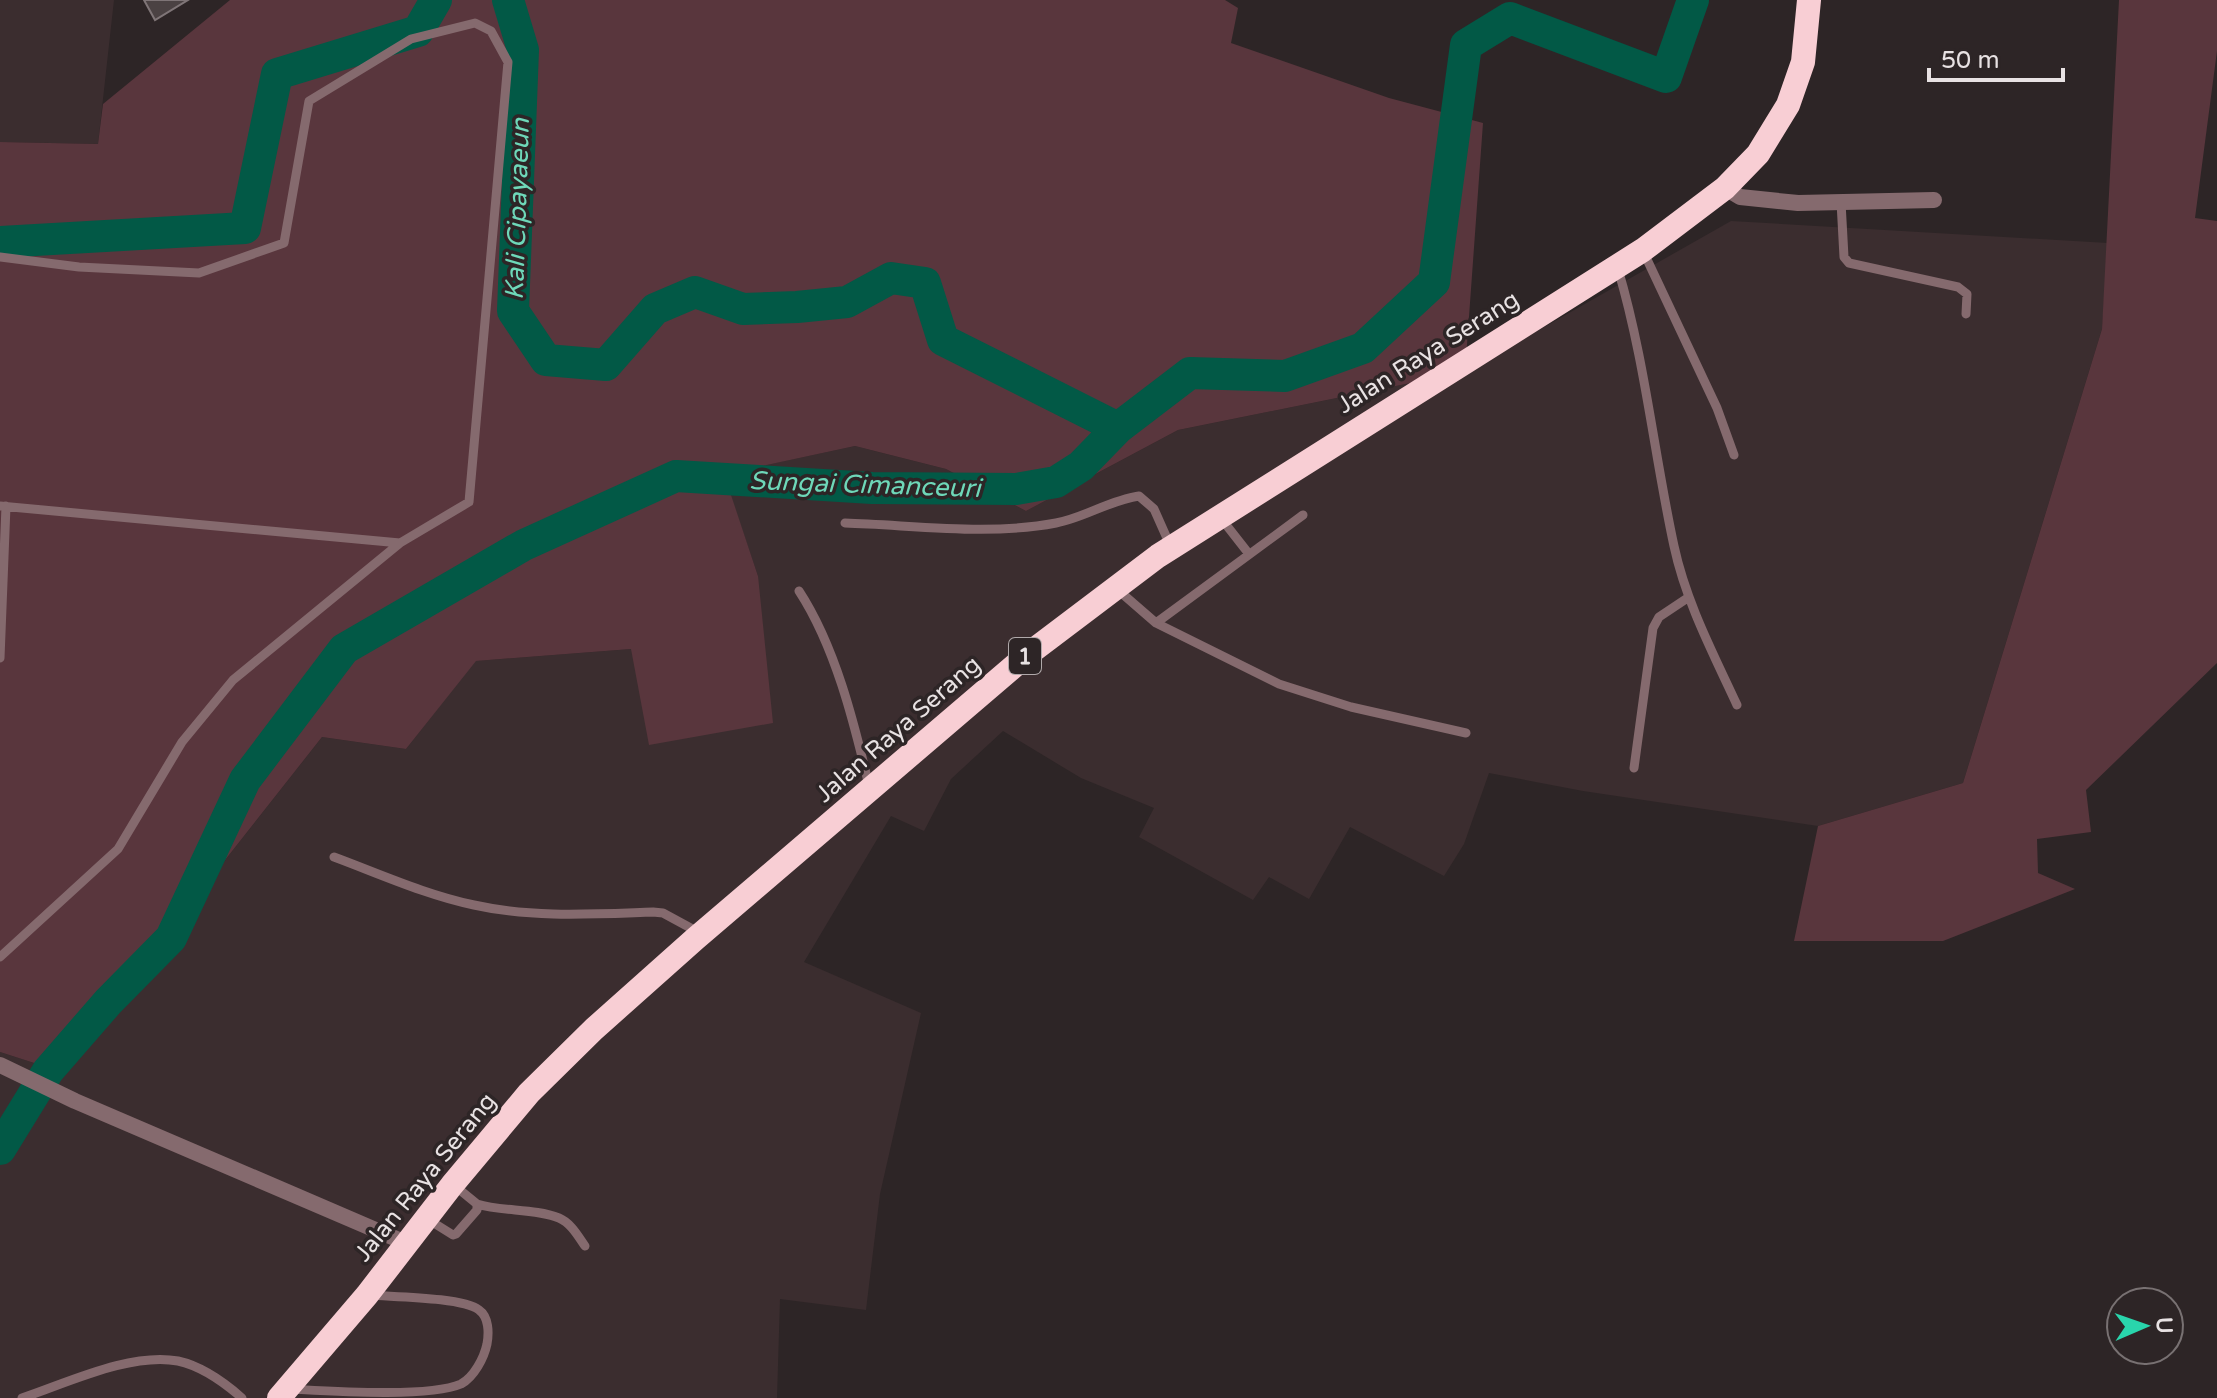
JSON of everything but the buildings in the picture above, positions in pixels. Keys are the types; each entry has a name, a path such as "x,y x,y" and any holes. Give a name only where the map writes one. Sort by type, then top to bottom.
{"highway":[{"name":"Jalan Raya Serang","path":"283,1394 529,1093 594,1029 701,934 1027,655 1114,587 1171,548 1643,250 1725,188 1758,154 1788,105 1803,62 1809,0"}],"street":[{"path":"1725,188 1740,197 1798,203 1934,200"},
{"path":"0,1065 75,1101 406,1243"}],"lane":[{"path":"0,257 79,267 199,273 284,243 309,101 411,39 475,23 491,31 508,62 469,502 400,543 233,680 182,742 118,849 0,957"},
{"path":"1841,202 1844,257 1849,263 1958,287 1967,294 1966,314"},
{"path":"1643,250 1717,408 1734,455"},
{"path":"1617,266 1632,317 1674,548 1689,597 1737,705"},
{"path":"845,523 1008,529 1059,523 1124,498 1139,496 1154,509 1171,548"},
{"path":"0,658 3,506 400,543"},
{"path":"1156,623 1303,515"},
{"path":"1220,517 1249,554"},
{"path":"1114,587 1156,623 1279,684 1351,707 1466,733"},
{"path":"799,591 817,619 858,738 870,790"},
{"path":"1634,768 1653,628 1659,617 1689,597"},
{"path":"334,857 429,893 473,905 548,914 663,913 701,934"},
{"path":"452,1185 477,1204 561,1219 585,1246"},
{"path":"426,1218 456,1234 477,1210 477,1204"},
{"path":"283,1394 436,1392 461,1384 474,1372 485,1351 489,1333 484,1315 477,1308 459,1303 367,1295"},
{"path":"22,1398 122,1365 177,1361 196,1367 232,1388 242,1398"}],"shaded area":[{"path":"0,0 114,0 98,144 0,142"},
{"path":"230,0 1225,0 1238,8 1231,43 1389,98 1483,123 1465,372 1178,430 1026,511 946,469 855,446 724,474 758,576 773,723 649,745 631,649 476,661 406,749 322,737 59,1071 0,1052 0,142 98,144 103,104"},
{"path":"2119,0 2217,0 2217,51 2195,218 2217,221 2217,663 2086,790 2091,832 2037,839 2038,873 2075,889 1943,941 1794,941 1818,826 1963,783 2102,329"},
{"path":"1731,221 2108,243 2102,329 1963,783 1818,826 1583,791 1489,773 1464,844 1444,876 1350,827 1309,899 1269,877 1253,900 1139,837 1154,808 1081,778 1003,731 951,779 924,831 891,816 804,962 921,1013 880,1194 866,1310 780,1299 777,1398 0,1398 0,1052 59,1071 322,737 406,749 475,661 631,649 758,576 723,474 855,446 946,469 1026,511 1178,430 1465,372"}],"waterway":[{"name":"Kali Cipayaeun","path":"0,242 245,228 277,74 418,31 436,0"},
{"name":"Kali Cipayaeun","path":"508,0 523,50 513,311 546,360 606,365 655,309 695,292 743,309 797,307 847,302 891,278 925,283 943,340 1118,428"},
{"name":"Sungai Cimanceuri","path":"0,1149 48,1071 108,1002 171,938 245,780 344,649 524,545 676,476 872,488 1016,489 1056,482 1081,466 1118,428 1190,373 1285,376 1363,348 1434,282 1466,45 1510,18 1666,77 1693,0"}]}
